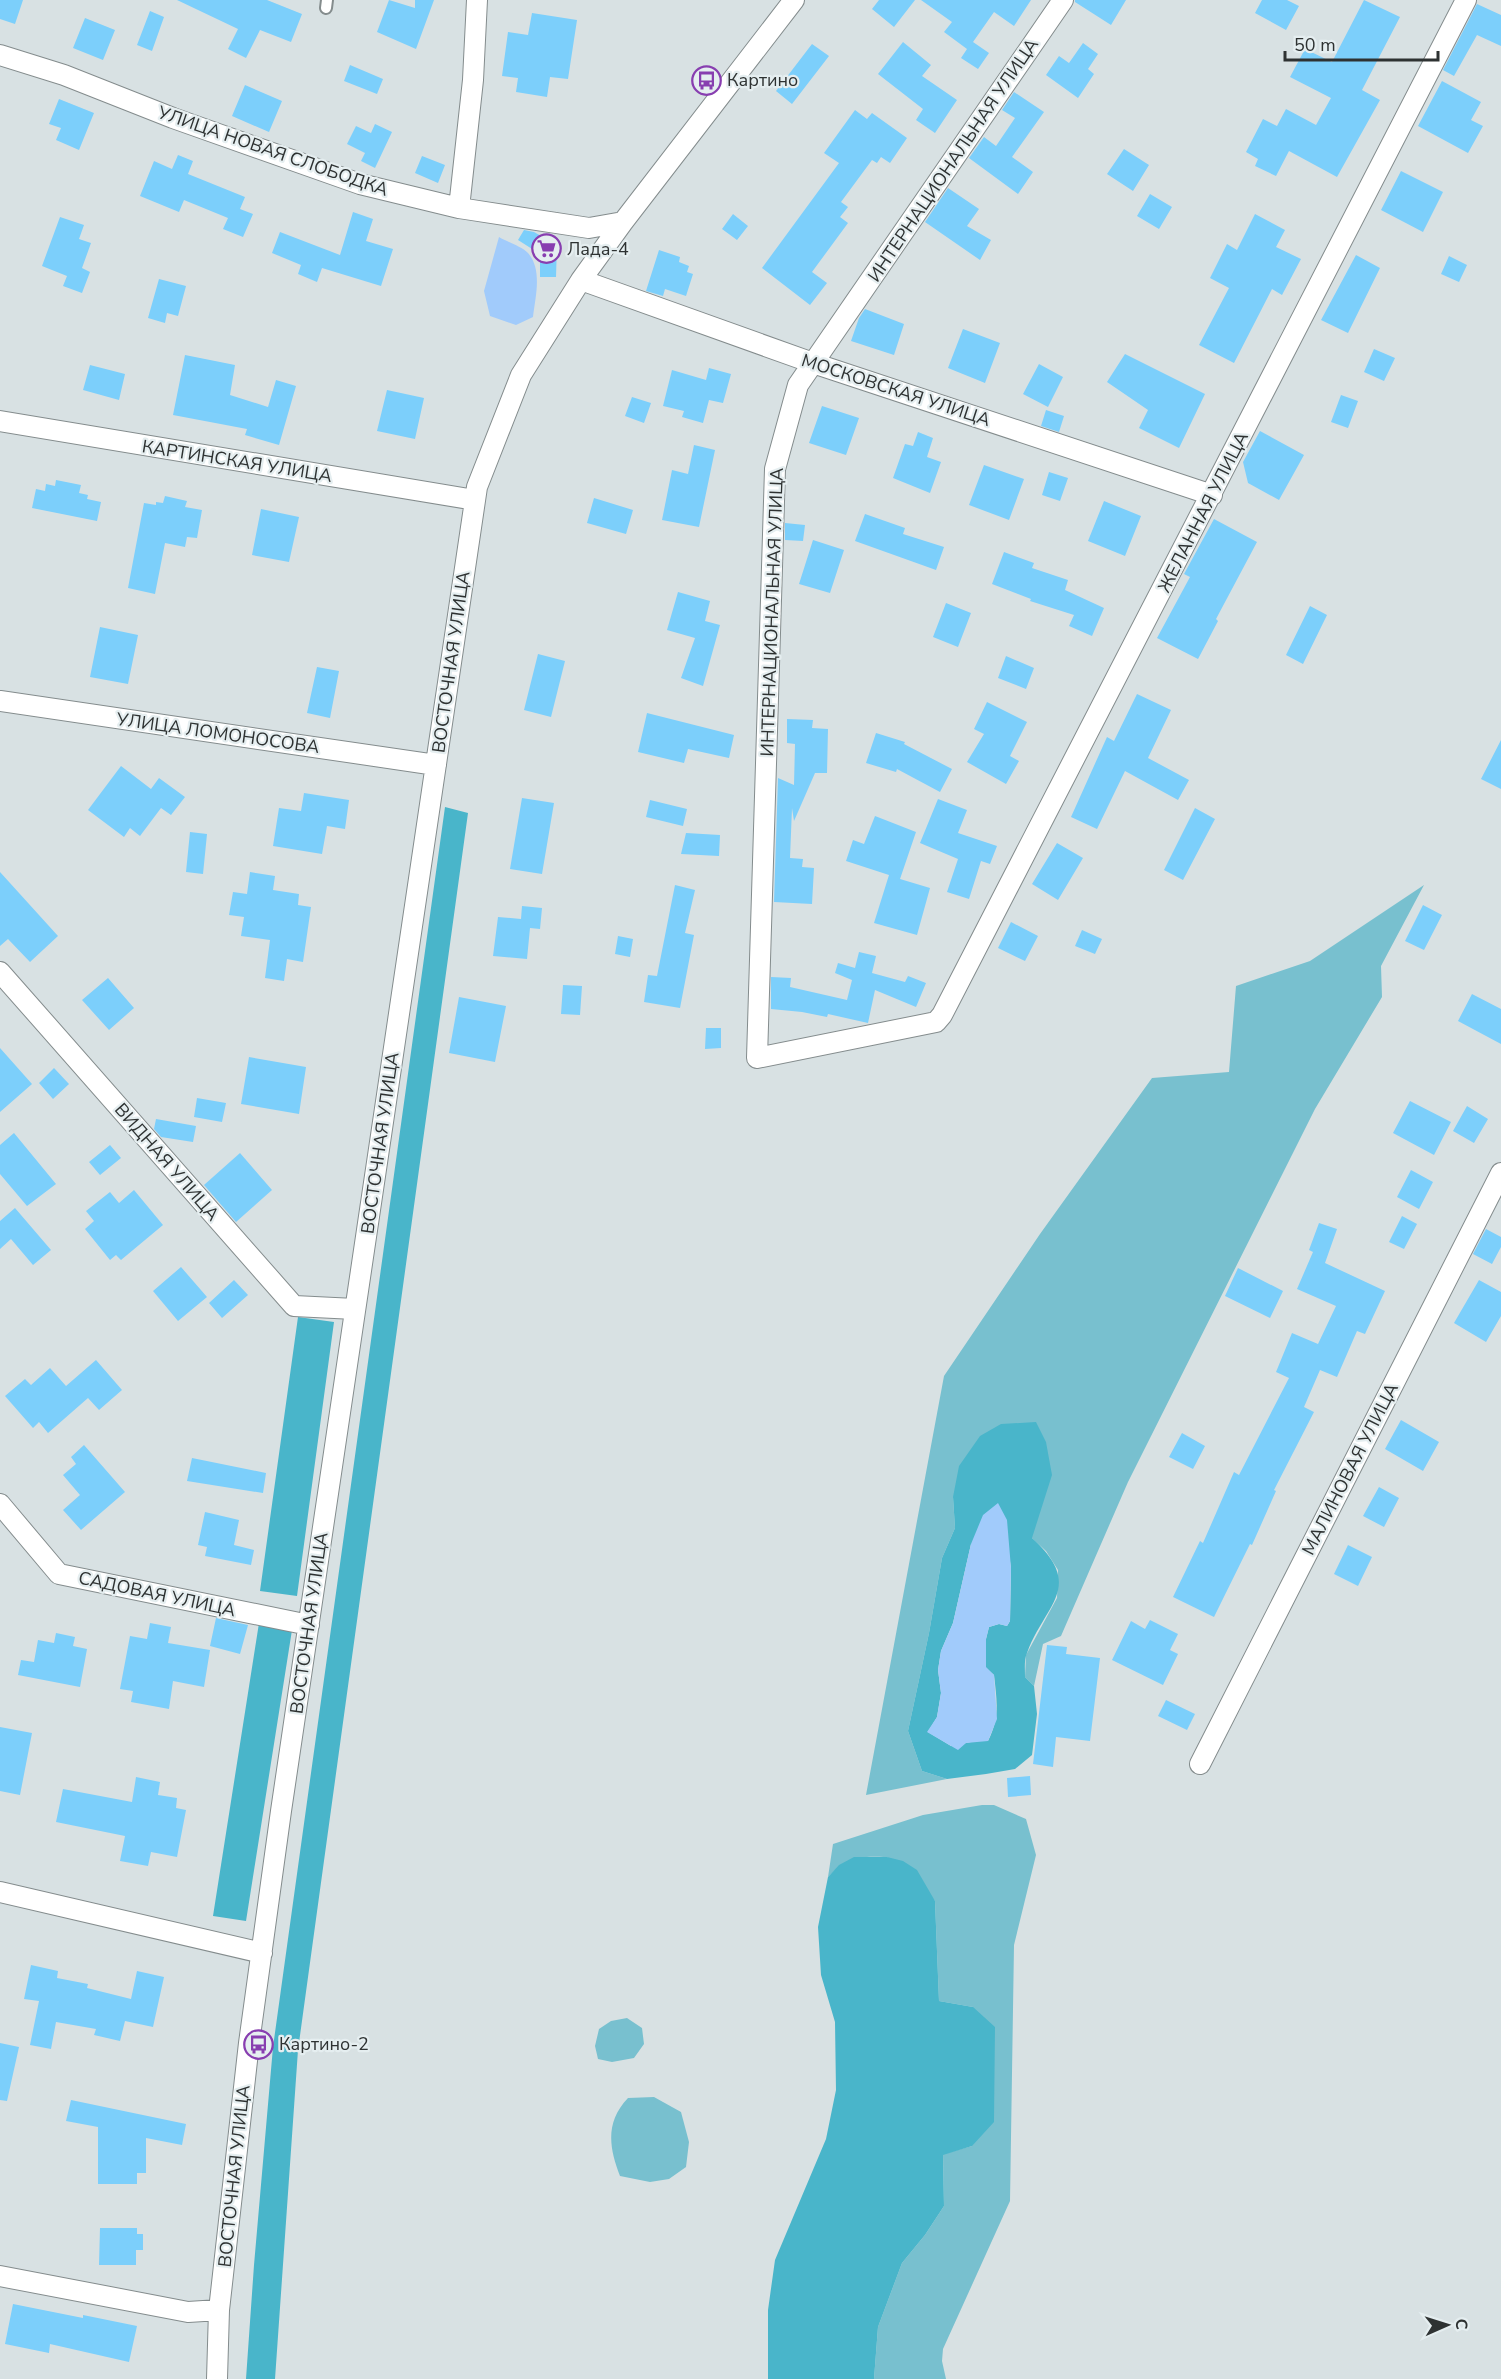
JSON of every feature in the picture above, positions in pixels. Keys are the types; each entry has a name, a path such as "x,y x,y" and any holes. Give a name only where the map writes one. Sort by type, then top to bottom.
{"street":[{"path":"459,208 473,80 477,0"},
{"name":"ВОСТОЧНАЯ УЛИЦА","path":"217,2379 219,2310 261,1953 477,487 521,375 581,280 794,0"},
{"name":"ИНТЕРНАЦИОНАЛЬНАЯ УЛИЦА","path":"936,1022 757,1058 775,469 798,385 1063,0"},
{"name":"ЖЕЛАННАЯ УЛИЦА","path":"936,1022 942,1015 1212,495 1466,0"},
{"name":"УЛИЦА НОВАЯ СЛОБОДКА","path":"0,55 64,75 173,118 360,184 459,208 589,228 623,222"},
{"name":"МОСКОВСКАЯ УЛИЦА","path":"581,280 813,363 1212,495"},
{"name":"КАРТИНСКАЯ УЛИЦА","path":"0,421 475,500"},
{"name":"УЛИЦА ЛОМОНОСОВА","path":"0,701 436,765"},
{"name":"ВИДНАЯ УЛИЦА","path":"0,972 294,1306 355,1310"},
{"name":"МАЛИНОВАЯ УЛИЦА","path":"1200,1764 1501,1173"},
{"name":"САДОВАЯ УЛИЦА","path":"0,1504 59,1574 309,1625"},
{"path":"0,1892 261,1953"},
{"path":"0,2276 188,2312 219,2310"}],"shaded area":[{"path":"499,237 528,253 533,260 537,276 533,317 516,325 490,316 484,291"},
{"path":"445,807 468,813 298,2050 275,2379 246,2379 273,2047"},
{"path":"1424,885 1381,966 1382,997 1315,1109 1128,1482 1061,1636 1043,1644 1034,1686 1025,1677 1026,1655 1057,1598 1058,1570 1046,1551 1032,1538 953,1497 955,1528 942,1558 908,1731 922,1771 947,1779 866,1795 944,1376 1040,1234 1152,1078 1229,1072 1236,986 1310,961"},
{"path":"298,1317 334,1322 297,1596 260,1591"},
{"path":"1036,1422 1046,1442 1052,1475 1032,1538 1048,1555 1057,1570 1059,1583 1051,1608 1025,1659 1025,1677 1034,1686 1037,1714 1032,1755 1015,1769 947,1779 922,1771 908,1731 942,1558 955,1528 953,1497 959,1466 980,1436 1001,1424","holes":["971,1544 1008,1547 1011,1568 1010,1621 1007,1626 999,1624 989,1627 986,1639 986,1668 994,1675 996,1693 997,1709 992,1732 988,1741 951,1746 928,1732 937,1717 941,1693 938,1670 941,1651 953,1623"]},
{"path":"998,1503 1007,1520 1011,1568 1010,1621 1007,1626 999,1624 989,1627 986,1639 986,1667 994,1675 997,1719 988,1741 966,1743 958,1750 927,1732 937,1717 941,1693 938,1670 941,1651 953,1623 971,1544 983,1515"},
{"path":"259,1623 292,1630 246,1921 213,1916"},
{"path":"994,1805 1026,1819 1036,1855 1014,1945 1010,2201 943,2349 942,2361 946,2379 874,2379 878,2327 902,2263 925,2235 944,2206 943,2154 972,2146 973,2007 939,2001 935,1901 887,1857 869,1857 848,1861 828,1877 833,1844 923,1815"},
{"path":"854,1857 887,1857 903,1861 917,1870 935,1901 939,2001 973,2007 995,2027 994,2122 972,2146 943,2155 944,2206 925,2235 902,2263 878,2327 874,2379 768,2379 768,2310 775,2260 826,2139 836,2090 835,2022 821,1975 818,1927 828,1877 839,1865"},
{"path":"627,2018 642,2028 644,2044 634,2058 612,2062 598,2059 595,2046 599,2029 611,2021"},
{"path":"654,2097 681,2112 689,2142 686,2167 669,2179 650,2182 620,2176 613,2155 611,2136 616,2116 628,2098"}],"building":[{"path":"0,0 23,0 15,24 0,19"},
{"path":"177,0 267,0 302,14 291,42 260,30 246,58 228,49 238,29"},
{"path":"389,0 415,8 415,0 434,0 416,49 377,32"},
{"path":"879,0 915,0 894,27 872,9"},
{"path":"921,0 1031,0 1014,26 994,12 973,42 989,53 978,69 961,58 967,49 944,32 952,22"},
{"path":"1075,0 1126,0 1111,25"},
{"path":"1262,0 1287,0 1299,6 1286,30 1255,13"},
{"path":"1364,0 1400,17 1362,90 1380,100 1337,177 1289,151 1276,176 1255,166 1258,159 1246,152 1263,119 1277,126 1286,109 1316,125 1331,98 1290,77 1305,49 1332,62"},
{"path":"1477,4 1501,15 1501,46 1477,35 1454,76 1443,70"},
{"path":"150,11 164,17 152,51 137,45"},
{"path":"532,13 577,20 568,79 550,77 547,97 516,92 518,78 502,76 508,32 528,35"},
{"path":"85,18 115,30 103,60 73,48"},
{"path":"903,42 931,65 922,76 957,100 935,133 916,120 923,109 878,74"},
{"path":"1083,43 1098,54 1088,69 1094,74 1078,98 1046,75 1059,56 1069,63"},
{"path":"812,44 829,56 792,104 776,91"},
{"path":"350,65 383,79 377,94 344,81"},
{"path":"1442,81 1481,102 1471,120 1483,126 1468,153 1418,126"},
{"path":"245,85 282,101 269,132 232,116"},
{"path":"1014,92 1044,112 1012,157 1033,172 1018,194 969,158 984,137 996,146 1015,118 1002,110"},
{"path":"59,99 94,113 79,150 56,140 61,128 49,124"},
{"path":"855,110 867,119 872,113 907,138 890,163 881,157 877,163 872,160 841,202 848,207 840,217 848,223 812,272 827,283 810,305 762,268 839,163 824,153"},
{"path":"375,124 392,132 375,168 361,161 365,153 347,144 356,126 371,133"},
{"path":"1124,149 1149,165 1133,191 1107,174"},
{"path":"178,155 193,161 188,174 245,197 240,209 253,214 243,237 223,229 228,218 184,200 179,212 140,196 154,161 172,169"},
{"path":"422,156 445,165 438,183 415,173"},
{"path":"1401,171 1443,192 1423,232 1381,210"},
{"path":"948,188 979,209 967,226 991,240 980,260 925,222"},
{"path":"1150,194 1172,207 1159,229 1137,216"},
{"path":"353,212 373,219 366,241 393,249 381,286 322,268 317,282 298,274 301,265 272,253 280,232 340,255"},
{"path":"733,214 748,226 737,240 722,229"},
{"path":"1255,214 1285,230 1276,247 1301,259 1282,295 1272,289 1234,363 1199,345 1229,288 1210,278 1227,244 1237,250"},
{"path":"60,217 84,225 79,239 91,243 82,268 90,272 82,293 63,286 67,276 42,266"},
{"name":"Лада-4","path":"524,230 534,232 557,245 556,277 540,277 540,254 518,240"},
{"path":"659,250 680,257 679,262 689,266 687,272 693,274 686,296 665,289 663,296 646,291"},
{"path":"1356,255 1380,268 1348,333 1321,320"},
{"path":"1449,256 1467,265 1459,282 1441,274"},
{"path":"159,279 186,286 178,316 167,313 165,323 148,318"},
{"path":"865,309 904,324 894,355 851,341 859,318"},
{"path":"963,329 1000,343 985,383 948,368"},
{"path":"1374,349 1395,358 1384,381 1364,372"},
{"path":"1125,354 1205,394 1179,448 1139,428 1148,410 1107,382"},
{"path":"185,355 235,365 230,395 268,407 276,380 296,386 279,445 245,435 247,429 173,415"},
{"path":"1039,364 1063,377 1048,407 1023,394"},
{"path":"90,365 125,374 119,400 83,390"},
{"path":"709,368 731,374 723,403 709,400 703,423 682,417 684,411 663,406 672,370 706,380"},
{"path":"387,390 424,398 415,439 377,431"},
{"path":"1341,395 1358,401 1348,428 1331,422"},
{"path":"632,397 651,403 644,423 625,416"},
{"path":"822,406 859,418 846,455 809,443"},
{"path":"1046,410 1064,416 1059,432 1041,426"},
{"path":"1260,431 1304,455 1279,500 1248,483 1243,462"},
{"path":"918,432 933,438 927,457 941,462 930,493 893,478 905,444 913,446"},
{"path":"694,445 715,450 699,527 662,520 672,470 688,474"},
{"path":"984,465 1024,479 1009,520 969,505"},
{"path":"1049,472 1068,478 1060,501 1042,495"},
{"path":"56,480 81,485 79,493 88,495 87,499 101,502 97,521 32,508 36,489 45,491 46,484 55,486"},
{"path":"165,496 187,501 185,507 202,510 197,538 187,537 185,547 165,543 155,594 128,588 144,503 156,505 156,502 163,503"},
{"path":"594,498 633,510 626,534 587,523"},
{"path":"1104,501 1141,516 1125,556 1088,541"},
{"path":"261,509 299,517 289,562 252,555"},
{"path":"865,514 905,528 903,534 944,547 936,570 855,541"},
{"path":"1214,519 1257,542 1216,619 1218,621 1198,659 1157,638 1190,577 1184,574"},
{"path":"785,523 805,525 803,541 785,540"},
{"path":"813,540 844,550 830,593 799,584"},
{"path":"1004,552 1034,563 1032,568 1068,580 1065,590 1104,608 1092,636 1069,626 1074,615 1030,601 1031,599 992,584"},
{"path":"678,592 710,601 705,621 720,625 703,686 681,678 695,638 667,630"},
{"path":"946,603 971,613 958,647 933,637"},
{"path":"1310,606 1327,615 1303,664 1286,655"},
{"path":"100,627 138,635 128,684 90,677"},
{"path":"538,654 565,661 551,717 524,710"},
{"path":"1006,656 1034,668 1026,689 998,678"},
{"path":"317,667 339,671 330,718 307,713"},
{"path":"1137,694 1171,710 1148,758 1189,780 1178,800 1125,771 1097,829 1071,817 1107,737 1114,741"},
{"path":"987,702 1027,722 1010,756 1019,761 1006,784 967,762 984,734 974,729"},
{"path":"647,713 734,735 729,758 688,749 684,763 638,752"},
{"path":"787,719 813,720 812,728 828,729 827,773 815,773 794,821 792,808 790,858 803,859 802,867 814,868 812,904 774,902 778,778 794,785 795,744 787,743"},
{"path":"876,733 905,742 904,744 952,769 940,792 897,769 896,772 866,763"},
{"path":"1501,740 1501,789 1481,779"},
{"path":"121,766 151,789 159,778 185,797 171,815 161,808 140,836 130,828 124,837 88,810"},
{"path":"304,793 349,800 345,829 327,826 322,854 273,846 279,808 301,811"},
{"path":"522,798 554,803 542,874 510,869"},
{"path":"938,799 967,810 958,833 997,846 990,864 981,861 969,899 947,892 958,859 920,843"},
{"path":"650,800 687,809 683,826 646,817"},
{"path":"1195,808 1215,819 1183,880 1164,870"},
{"path":"875,816 916,832 900,879 930,888 917,935 874,923 889,875 846,861 853,840 864,844"},
{"path":"190,832 207,834 203,874 186,872"},
{"path":"686,833 720,835 719,856 681,854"},
{"path":"1057,843 1083,858 1058,900 1032,884"},
{"path":"0,872 58,936 30,962 8,939 0,946"},
{"path":"250,872 275,876 273,890 299,894 298,905 311,907 303,962 287,959 284,981 265,978 270,940 241,936 244,917 229,915 233,892 247,894"},
{"path":"675,885 695,890 685,933 694,935 680,1008 644,1002 648,975 657,976"},
{"path":"1423,905 1442,915 1424,950 1405,941"},
{"path":"522,906 542,908 540,929 530,928 527,959 493,956 498,917 521,919"},
{"path":"1011,922 1038,936 1025,961 998,948"},
{"path":"1082,930 1102,939 1095,954 1075,946"},
{"path":"618,936 633,939 630,957 615,954"},
{"path":"859,952 876,956 872,973 905,982 908,976 926,983 916,1007 875,990 868,1023 828,1014 827,1017 771,1009 771,977 791,978 790,987 847,1000 852,980 835,973 838,963 855,968"},
{"path":"108,978 134,1008 109,1030 82,1000"},
{"path":"563,985 582,986 580,1015 561,1014"},
{"path":"1472,994 1501,1009 1501,1044 1458,1021"},
{"path":"459,997 506,1006 495,1062 449,1053"},
{"path":"706,1028 721,1028 721,1048 705,1049"},
{"path":"0,1048 32,1084 0,1112"},
{"path":"249,1057 306,1067 299,1114 241,1104"},
{"path":"54,1068 69,1084 53,1099 39,1083"},
{"path":"197,1098 226,1103 222,1122 194,1117"},
{"path":"1410,1101 1451,1122 1434,1155 1393,1133"},
{"path":"1467,1106 1488,1119 1474,1143 1453,1131"},
{"path":"156,1119 196,1126 193,1142 161,1137 154,1129"},
{"path":"14,1133 56,1184 27,1206 0,1174 0,1145"},
{"path":"110,1145 121,1158 100,1175 89,1162"},
{"path":"240,1153 272,1190 236,1222 204,1185"},
{"path":"1411,1170 1433,1182 1419,1209 1397,1197"},
{"path":"134,1190 163,1225 121,1260 116,1255 110,1260 85,1229 94,1221 86,1211 110,1192 119,1203"},
{"path":"15,1208 51,1250 33,1265 11,1239 0,1249 0,1221"},
{"path":"1402,1216 1417,1224 1404,1249 1389,1242"},
{"path":"1319,1223 1337,1229 1325,1263 1385,1291 1365,1334 1357,1331 1337,1377 1320,1370 1304,1407 1314,1412 1274,1490 1276,1491 1252,1545 1250,1544 1214,1617 1173,1597 1200,1541 1203,1543 1234,1472 1239,1475 1289,1378 1276,1372 1292,1333 1318,1344 1336,1306 1297,1289 1313,1252 1309,1250"},
{"path":"1486,1229 1501,1237 1501,1247 1492,1264 1473,1254"},
{"path":"181,1267 207,1297 178,1321 153,1291"},
{"path":"1238,1268 1283,1291 1270,1318 1225,1296"},
{"path":"234,1280 248,1295 222,1318 209,1303"},
{"path":"1479,1280 1501,1292 1501,1316 1486,1342 1454,1323"},
{"path":"96,1360 122,1390 99,1410 88,1398 48,1433 39,1422 33,1428 5,1396 25,1379 31,1385 50,1368 66,1386"},
{"path":"1401,1420 1439,1442 1423,1471 1385,1449"},
{"path":"1182,1433 1205,1446 1193,1469 1169,1457"},
{"path":"84,1445 125,1492 81,1530 63,1510 80,1495 63,1475 76,1464 71,1457"},
{"path":"192,1458 266,1473 263,1493 187,1481"},
{"path":"1379,1487 1399,1498 1384,1527 1363,1516"},
{"path":"205,1512 239,1520 234,1545 254,1550 251,1565 205,1556 207,1547 198,1545"},
{"path":"1348,1545 1372,1557 1358,1586 1334,1574"},
{"path":"216,1618 248,1625 240,1654 210,1646"},
{"path":"1150,1620 1178,1634 1170,1650 1178,1654 1163,1685 1112,1660 1131,1621 1145,1629"},
{"path":"150,1623 171,1627 168,1643 210,1650 204,1687 173,1681 169,1709 131,1702 133,1691 120,1689 130,1636 147,1639"},
{"path":"56,1633 75,1637 73,1646 87,1649 80,1687 18,1675 21,1660 34,1662 38,1640 54,1643"},
{"path":"1047,1645 1067,1647 1066,1654 1100,1658 1090,1741 1056,1737 1053,1767 1033,1764"},
{"path":"1166,1700 1195,1714 1187,1730 1158,1716"},
{"path":"0,1727 32,1733 20,1795 0,1791"},
{"path":"1030,1776 1031,1795 1008,1797 1007,1778"},
{"path":"136,1777 160,1782 158,1795 177,1798 176,1808 186,1810 177,1857 151,1852 148,1866 120,1861 125,1836 56,1822 63,1789 132,1802"},
{"path":"31,1965 58,1971 57,1978 88,1984 87,1988 131,1999 137,1971 164,1977 153,2027 125,2021 120,2041 94,2035 96,2029 56,2022 51,2049 30,2045 39,2001 24,1999"},
{"path":"0,2043 19,2047 7,2101 0,2100"},
{"path":"71,2100 186,2124 182,2145 146,2138 146,2173 137,2173 137,2184 98,2184 98,2127 66,2121"},
{"path":"100,2228 137,2228 137,2234 143,2234 143,2250 136,2250 136,2265 99,2265"},
{"path":"13,2304 137,2326 129,2362 50,2344 49,2353 5,2344"}],"place":[{"name":"Картино","path":"706,80"},
{"name":"Лада-4","path":"546,249"},
{"name":"Картино-2","path":"258,2044"}]}
